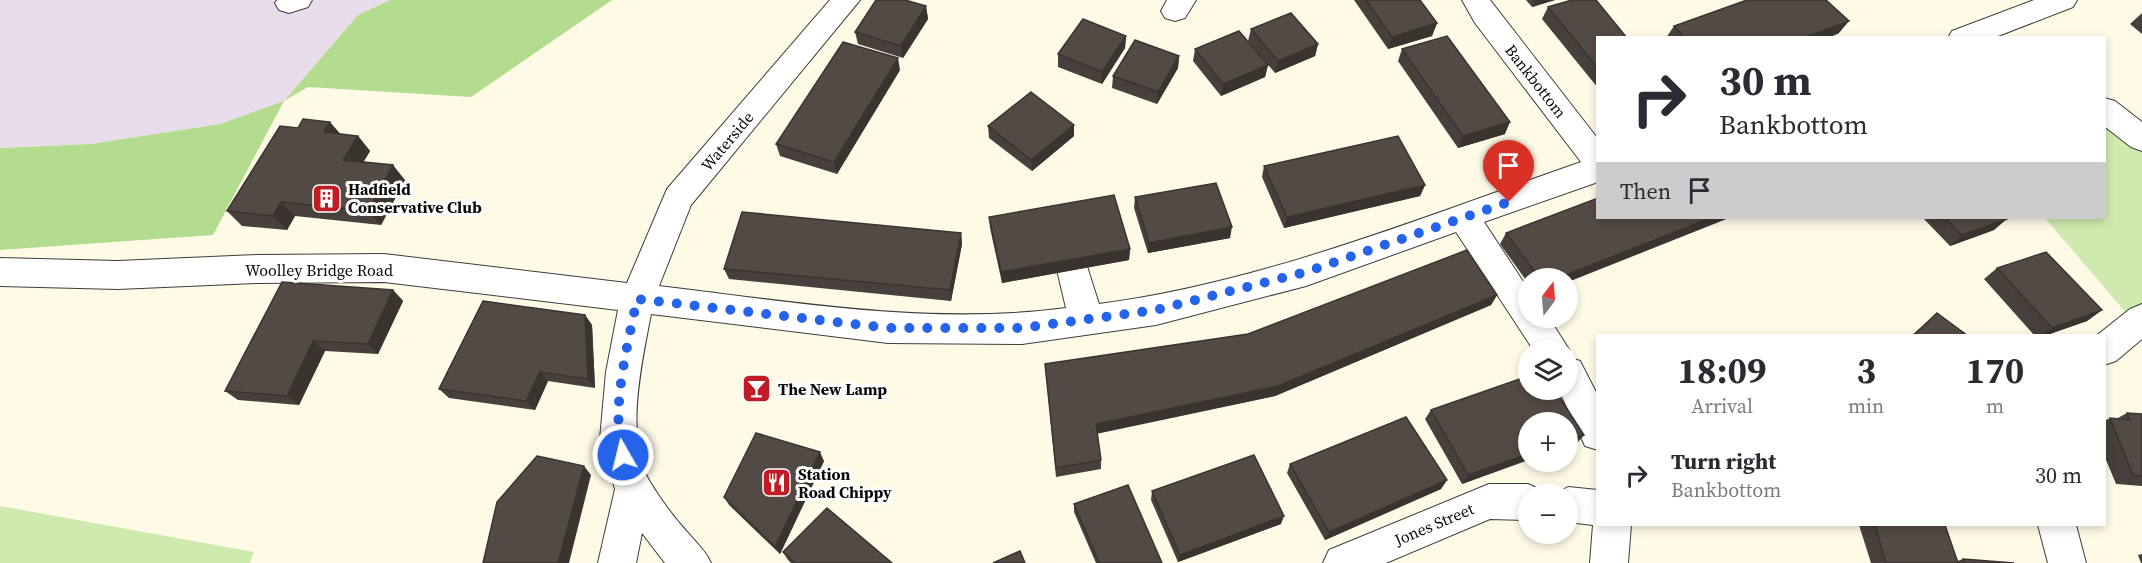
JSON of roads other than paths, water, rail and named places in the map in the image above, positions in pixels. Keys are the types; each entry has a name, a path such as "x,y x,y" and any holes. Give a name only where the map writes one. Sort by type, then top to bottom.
{"street":[{"name":"Waterside","path":"633,489 618,439 623,372 637,299 678,198 846,0"},
{"name":"Bankbottom","path":"1476,0 1485,16 1596,159"},
{"path":"1974,36 2005,31 2063,0"},
{"path":"2106,111 2142,139"},
{"path":"637,299 888,328 1022,328 1086,320 1156,310 1306,272 1596,170"},
{"path":"1464,218 1518,300"},
{"name":"Woolley Bridge Road","path":"0,272 118,275 257,269 384,268 637,299"},
{"path":"1073,270 1086,320"},
{"path":"2106,349 2139,326"},
{"path":"1578,393 1596,430"},
{"path":"617,563 633,489"},
{"path":"633,489 675,547 692,563"},
{"name":"Jones Street","path":"1342,563 1489,501 1518,502"},
{"path":"1578,506 1596,508"},
{"path":"1609,563 1612,526"},
{"path":"2057,526 2067,563"}],"place":[{"name":"Hadfield Conservative Club","path":"327,198"},
{"name":"The New Lamp","path":"757,389"},
{"name":"Station Road Chippy","path":"777,483"}]}
